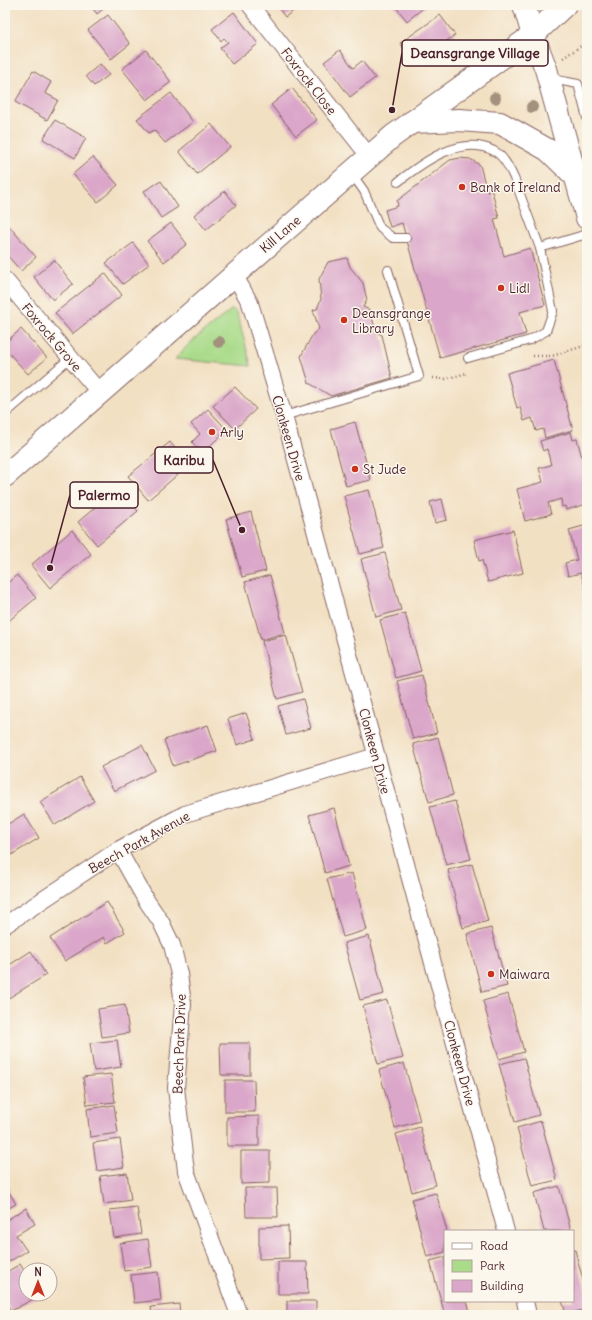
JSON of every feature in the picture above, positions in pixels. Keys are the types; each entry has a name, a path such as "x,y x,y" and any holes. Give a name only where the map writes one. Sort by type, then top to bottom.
{"main road":[{"path":"524,5 549,79 587,218"},
{"name":"Kill Lane","path":"5,476 369,156 412,122 533,35 565,5"},
{"path":"412,122 459,120 500,123 548,150 576,176"}],"street":[{"name":"Foxrock Close","path":"250,5 369,156"},
{"name":"Clonkeen Drive","path":"234,274 250,303 284,416 506,1230"},
{"name":"Foxrock Grove","path":"5,280 100,393"},
{"name":"Beech Park Avenue","path":"5,925 118,850 185,814 376,756"},
{"name":"Beech Park Drive","path":"118,850 161,922 172,945 179,974 182,1004 176,1088 186,1171 239,1315"},
{"path":"525,1302 528,1315"}],"lane":[{"path":"549,79 578,84 587,118"},
{"path":"398,182 422,162 448,149 476,146 495,151 509,168 514,178 540,248 553,311 546,331 530,340 468,358"},
{"path":"351,172 364,191 380,228 393,238 406,238"},
{"path":"540,248 587,234"},
{"path":"284,416 419,376 388,270"},
{"path":"5,414 70,358"}],"path":[{"path":"563,58 581,46"}],"green space":[{"path":"232,309 237,313 251,366 175,359 190,343"}],"building":[{"path":"90,5 108,5 97,14"},
{"path":"276,5 302,5 285,17"},
{"path":"394,5 427,5 407,21"},
{"path":"234,12 258,44 232,64 220,48 228,42 224,38 221,41 212,29"},
{"path":"108,15 130,44 111,59 88,30"},
{"path":"440,15 455,35 415,63 400,43"},
{"path":"146,50 171,82 147,100 122,69"},
{"path":"340,50 353,68 362,61 375,78 350,97 324,62"},
{"path":"100,64 109,75 94,86 86,76"},
{"path":"33,71 51,82 45,93 58,100 47,120 15,102"},
{"path":"292,88 317,120 296,136 271,105"},
{"path":"171,93 193,122 165,143 154,130 149,133 137,119"},
{"path":"55,120 86,138 75,158 43,139"},
{"path":"211,124 230,147 197,174 179,151"},
{"path":"93,157 118,185 98,202 73,174"},
{"path":"460,158 470,159 480,165 487,192 492,191 499,218 494,219 504,256 530,248 545,305 520,312 526,334 440,358 402,223 390,227 385,210 398,206 397,201 450,160"},
{"path":"161,181 178,207 161,218 144,191"},
{"path":"225,191 236,205 206,230 194,215"},
{"path":"171,223 187,244 164,262 147,241"},
{"path":"8,225 36,257 21,271 5,253 5,228"},
{"path":"133,243 149,264 123,284 106,263"},
{"name":"Deansgrange Library","path":"347,258 350,267 363,283 367,300 363,307 370,310 376,332 382,335 392,378 331,396 309,383 301,356 313,334 319,329 313,310 317,309 321,299 319,279 328,262"},
{"path":"54,260 73,284 53,300 34,277"},
{"path":"105,273 122,295 72,334 55,313"},
{"path":"21,329 47,358 28,374 5,349 5,343"},
{"path":"554,360 573,430 545,438 543,429 536,431 532,418 524,421 520,407 517,408 507,373"},
{"path":"235,387 256,409 235,429 213,406"},
{"name":"Arly","path":"208,409 227,430 202,453 192,442 200,434 191,424"},
{"path":"355,422 371,480 346,486 331,429"},
{"path":"571,432 573,440 577,439 587,476 587,504 566,510 565,506 562,507 561,499 548,503 551,514 525,521 517,489 543,482 539,468 551,465 547,449 543,451 540,441"},
{"path":"170,442 189,465 148,500 128,476"},
{"path":"119,487 138,511 97,545 78,522"},
{"path":"369,490 384,548 360,554 344,496"},
{"path":"442,499 447,520 435,523 430,502"},
{"path":"251,512 266,571 242,577 226,519"},
{"path":"587,525 587,595 581,573 568,576 565,563 577,560 569,530"},
{"path":"72,530 91,554 50,588 31,565"},
{"path":"513,530 523,573 488,582 482,560 479,561 474,540"},
{"path":"385,553 401,610 376,617 361,559"},
{"path":"17,575 36,598 5,624 5,585"},
{"path":"270,575 285,633 261,640 245,582"},
{"path":"405,613 421,671 396,678 380,620"},
{"path":"286,635 302,692 277,699 262,641"},
{"path":"422,675 437,733 413,739 397,681"},
{"path":"303,699 311,728 286,735 278,706"},
{"path":"246,713 255,739 237,745 228,719"},
{"path":"208,725 217,751 173,766 164,740"},
{"path":"438,737 453,795 429,802 413,744"},
{"path":"142,745 155,770 114,791 101,767"},
{"path":"80,777 94,801 55,825 40,802"},
{"path":"455,801 471,859 446,865 430,807"},
{"path":"334,808 349,866 325,873 309,815"},
{"path":"24,814 39,838 5,859 5,826"},
{"path":"472,864 488,921 463,928 448,870"},
{"path":"352,873 367,930 343,937 327,879"},
{"path":"107,902 125,932 107,943 104,937 65,961 50,938"},
{"path":"491,928 507,986 482,992 467,934"},
{"path":"369,936 384,994 360,1000 344,943"},
{"path":"31,951 46,975 7,999 5,996 5,968"},
{"path":"508,994 524,1052 499,1059 483,1001"},
{"path":"387,1000 403,1058 378,1064 363,1006"},
{"path":"125,1005 129,1033 102,1037 98,1009"},
{"path":"117,1040 121,1067 94,1071 90,1043"},
{"path":"220,1043 250,1043 250,1075 221,1075"},
{"path":"524,1058 539,1115 515,1122 499,1064"},
{"path":"404,1063 420,1121 395,1128 379,1070"},
{"path":"111,1074 115,1102 87,1105 83,1077"},
{"path":"225,1080 254,1080 255,1112 225,1112"},
{"path":"114,1105 118,1133 90,1137 87,1109"},
{"path":"259,1116 259,1146 227,1146 227,1117"},
{"path":"541,1121 557,1180 532,1186 517,1128"},
{"path":"420,1127 436,1185 412,1192 396,1134"},
{"path":"120,1139 124,1167 97,1171 93,1143"},
{"path":"241,1151 270,1151 270,1183 241,1184"},
{"path":"127,1173 131,1200 104,1204 100,1176"},
{"path":"5,1185 16,1204 5,1210"},
{"path":"559,1186 571,1230 544,1230 534,1193"},
{"path":"245,1188 277,1188 278,1217 246,1217"},
{"path":"436,1193 447,1230 444,1230 444,1252 427,1257 412,1199"},
{"path":"137,1207 141,1234 114,1238 110,1210"},
{"path":"26,1208 35,1224 16,1235 27,1251 5,1264 5,1221"},
{"path":"288,1226 289,1258 259,1259 259,1227"},
{"path":"148,1239 152,1267 124,1271 120,1243"},
{"path":"575,1250 587,1295 587,1309 566,1314 562,1302 574,1302"},
{"path":"444,1257 444,1302 467,1302 470,1312 460,1315 445,1315 430,1261"},
{"path":"278,1262 307,1262 308,1294 278,1294"},
{"path":"18,1265 18,1302 28,1302 11,1311 5,1301 5,1273"},
{"path":"158,1272 161,1300 134,1303 131,1275"},
{"path":"287,1301 316,1301 316,1315 287,1315"},
{"path":"179,1304 180,1315 152,1315 151,1307"}],"place":[{"name":"Deansgrange Village","path":"392,110"},
{"name":"Bank of Ireland","path":"462,187"},
{"name":"Lidl","path":"501,288"},
{"name":"Deansgrange Library","path":"344,320"},
{"name":"Arly","path":"212,432"},
{"name":"St Jude","path":"355,469"},
{"name":"Karibu","path":"242,530"},
{"name":"Palermo","path":"50,568"},
{"name":"Maiwara","path":"491,974"}]}
